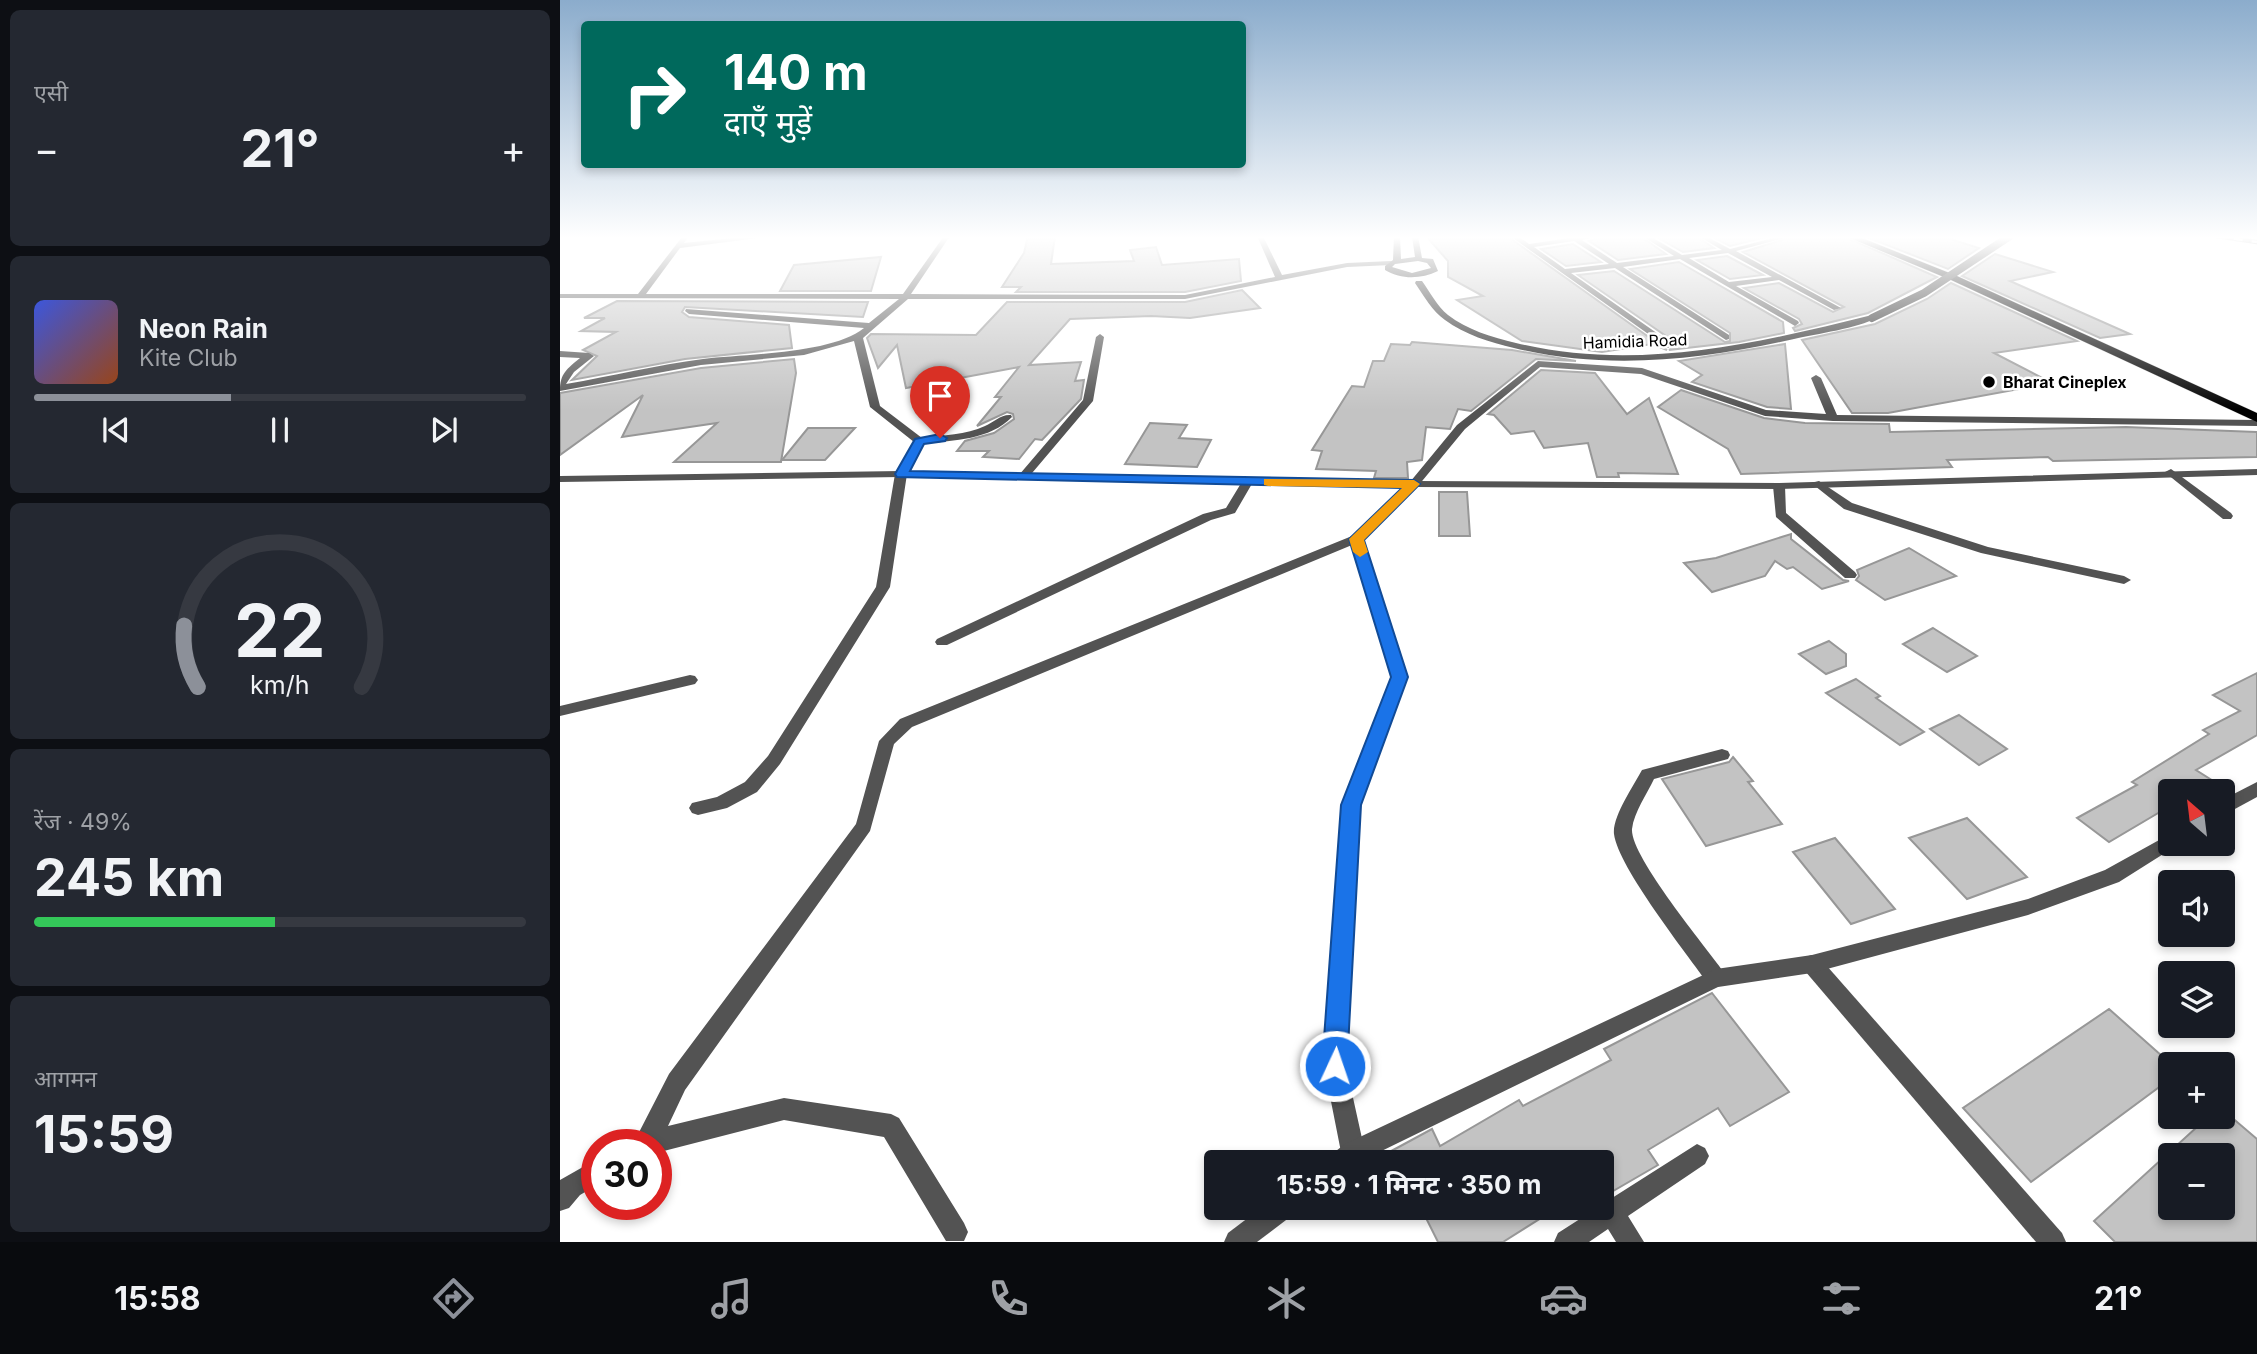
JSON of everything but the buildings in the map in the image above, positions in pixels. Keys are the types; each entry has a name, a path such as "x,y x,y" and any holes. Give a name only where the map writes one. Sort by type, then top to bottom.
{"main road":[{"name":"Hamidia Road","path":"1427,294 1441,313 1483,336 1514,346 1580,358 1632,358 1782,341 1872,318 1922,294"},
{"path":"1988,294 2257,420"}],"street":[{"path":"560,387 701,362 804,352 858,337 907,294"},
{"path":"560,296 904,299 1185,297 1199,294"},
{"path":"1595,294 1668,345"},
{"path":"1660,294 1726,337"},
{"path":"1746,294 1795,323"},
{"path":"1811,294 1837,308"},
{"path":"689,311 872,326"},
{"path":"858,337 876,407 920,441 982,432 998,426 1007,417"},
{"path":"1023,477 1088,401 1100,337"},
{"path":"560,354 589,356 570,370 560,387"},
{"path":"653,1129 677,1082 864,826 887,741 906,723 1356,539 1414,484 1461,427 1538,364 1642,371 1673,384 1765,413 1833,418 2257,420"},
{"path":"1816,378 1833,418"},
{"path":"698,808 721,803 751,787 774,760 883,587 901,474 920,441"},
{"path":"560,479 901,474 1247,482 1779,486 2171,472 2257,472"},
{"path":"2171,472 2227,516"},
{"path":"942,642 1207,517 1231,510 1247,482"},
{"path":"1819,484 1848,506 1972,546 2124,580"},
{"path":"1779,486 1780,514 1850,575"},
{"path":"1345,1150 1335,1066 1351,805 1400,677 1356,539"},
{"path":"560,710 690,680"},
{"path":"1716,978 1635,860 1622,835 1648,774 1722,755"},
{"path":"2235,802 2257,789"},
{"path":"1360,1150 1716,978 1812,964 2028,907 2112,876 2158,848"},
{"path":"1812,964 2053,1242"},
{"path":"672,1137 783,1109 891,1126 955,1232"},
{"path":"1614,1212 1697,1156"},
{"path":"560,1199 571,1186 581,1180"},
{"path":"1614,1216 1631,1242"},
{"path":"1237,1242 1265,1220"},
{"path":"1567,1242 1601,1220"}],"slow traffic":[{"path":"1268,482 1414,484 1356,539 1360,552"}],"place":[{"name":"Bharat Cineplex","path":"1989,382"}],"route":[{"path":"940,438 920,441 901,474 1414,484 1356,539 1400,677 1351,805 1335,1066"}]}
